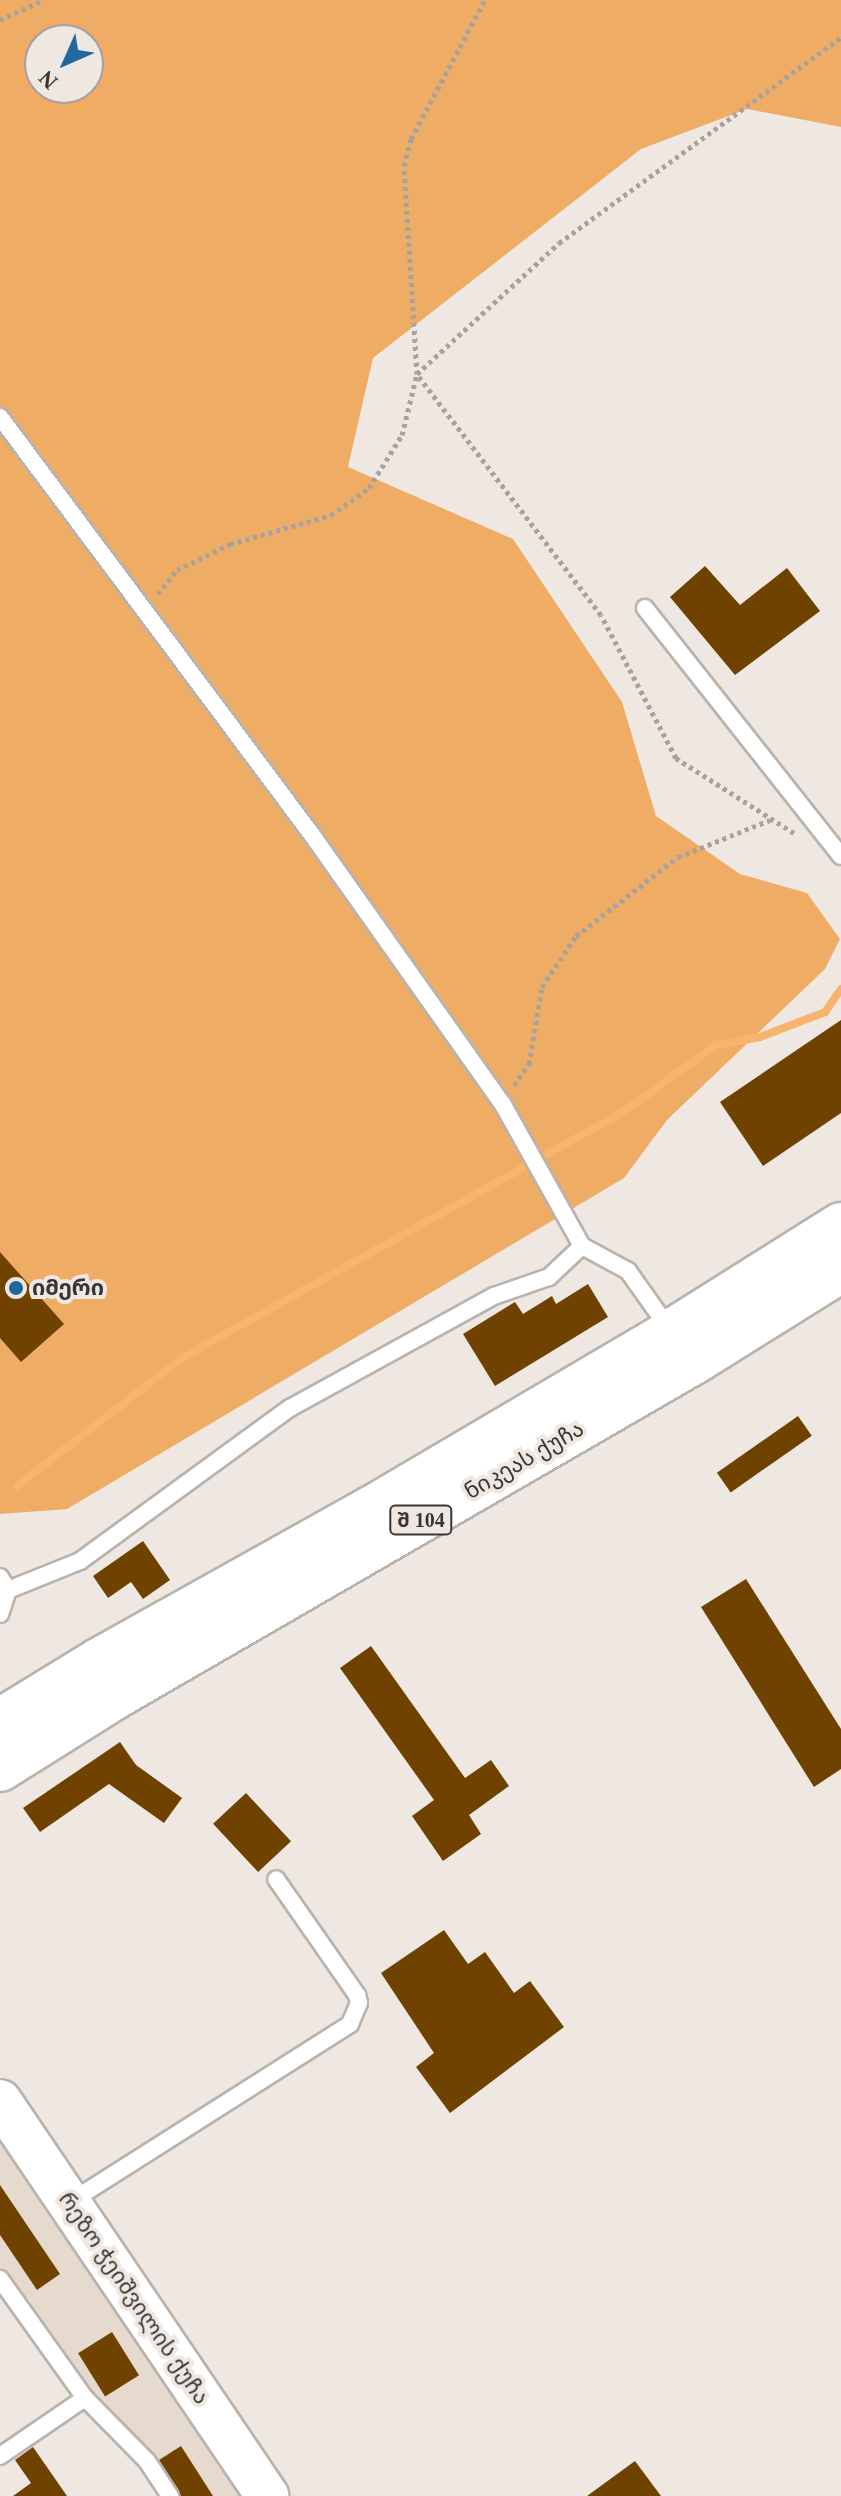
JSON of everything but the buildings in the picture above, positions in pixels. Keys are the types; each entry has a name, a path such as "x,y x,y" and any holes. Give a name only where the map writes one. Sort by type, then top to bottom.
{"main road":[{"name":"ნიკეას ქუჩა","path":"0,1721 98,1661 374,1507 671,1332 841,1225"},
{"name":"ნიკეას ქუჩა","path":"0,1769 113,1698 697,1360 841,1270"},
{"name":"რეზო ჭეიშვილის ქუჩა","path":"0,2101 267,2496"}],"lane":[{"path":"0,417 312,835 502,1103 582,1246 628,1271 671,1332"},
{"path":"645,608 841,856"},
{"path":"0,1614 4,1584 80,1561 290,1408 494,1296 549,1277 582,1246"},
{"path":"69,2202 350,2024 359,2003 357,1995 276,1879"},
{"path":"0,2279 85,2398 147,2461 170,2496"},
{"path":"0,2456 85,2398"}],"path":[{"path":"0,20 43,0"},
{"path":"145,611 177,570 230,544 331,515 369,488 402,435 417,374 404,166 411,139 485,0"},
{"path":"417,374 559,243 841,37"},
{"path":"417,374 601,615 676,758 799,835"},
{"path":"502,1103 529,1064 542,987 576,936 678,857 771,820"}],"shaded area":[{"path":"0,0 841,0 841,127 747,109 641,149 373,358 348,467 513,539 622,702 656,816 740,874 807,893 840,939 825,969 667,1120 624,1178 67,1509 0,1514"},
{"path":"0,2122 261,2496 170,2496 85,2398 0,2279"}],"waterway":[{"path":"17,1486 182,1358 623,1112 716,1045 760,1037 825,1012 841,989"}],"place":[{"name":"იმერი","path":"16,1288"}]}
